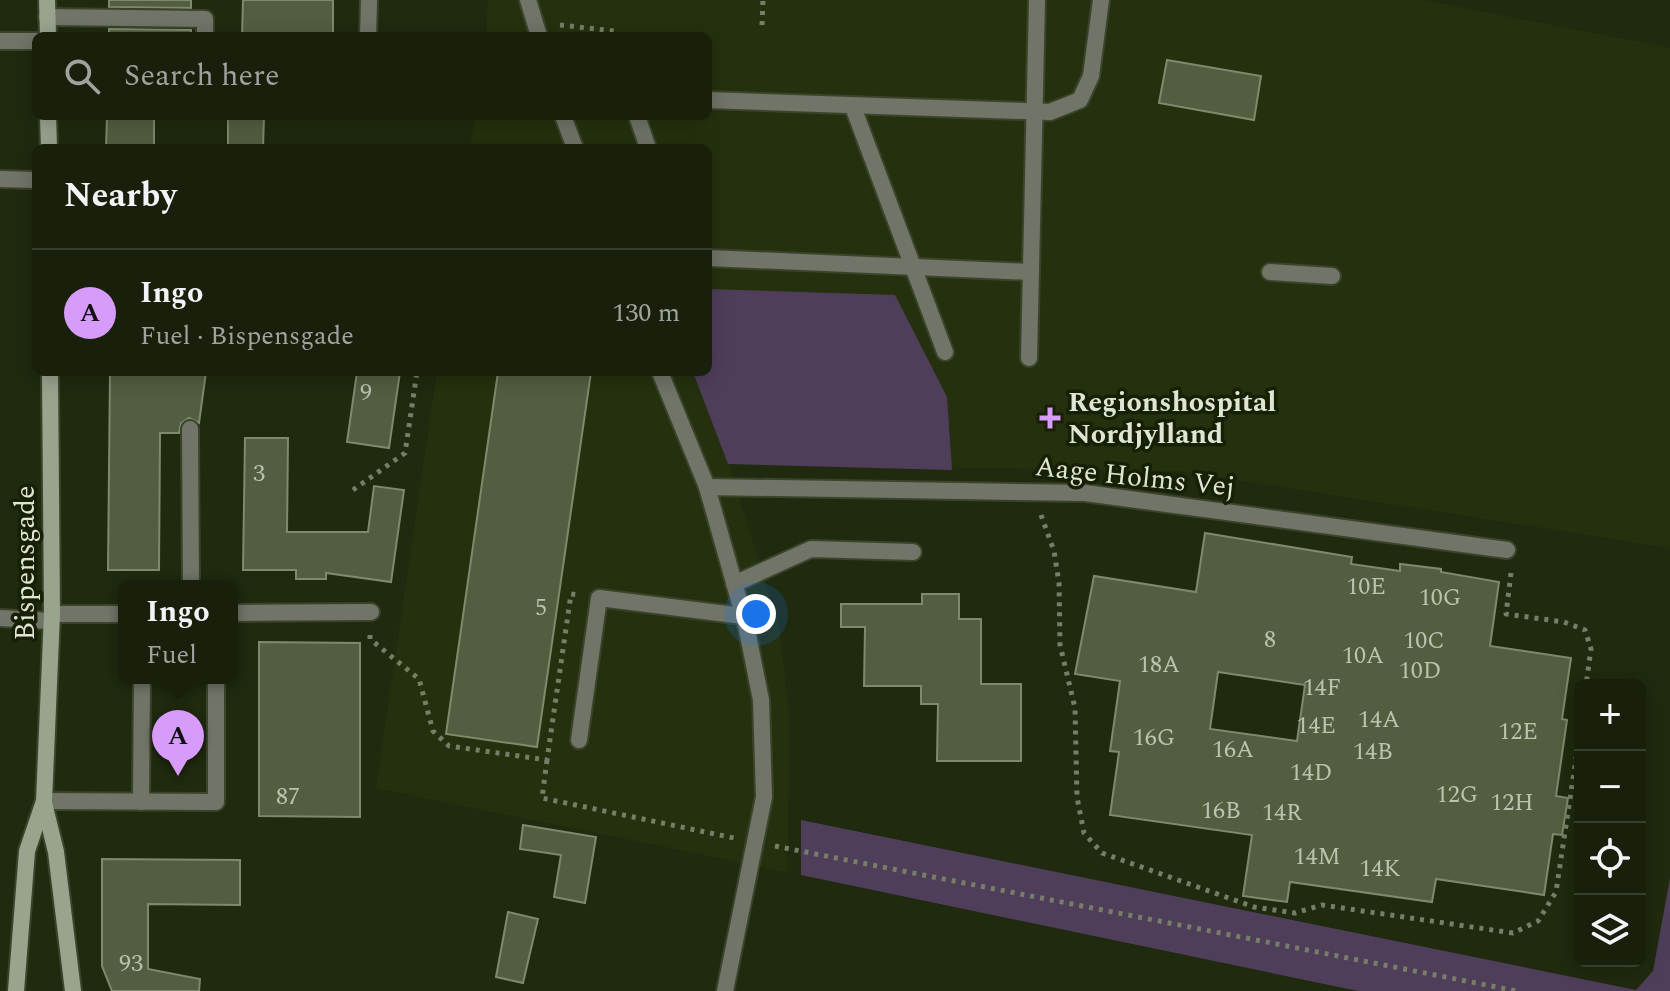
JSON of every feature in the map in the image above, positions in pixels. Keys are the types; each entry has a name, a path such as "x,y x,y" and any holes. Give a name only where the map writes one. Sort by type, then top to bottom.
{"street":[{"path":"368,32 369,0"},
{"path":"528,0 537,29"},
{"path":"1029,358 1037,0"},
{"path":"712,100 1050,112 1080,100 1091,76 1101,0"},
{"path":"48,32 47,9 205,19 205,32"},
{"path":"0,41 32,41"},
{"path":"853,107 945,352"},
{"path":"48,120 49,144"},
{"path":"569,120 574,144"},
{"path":"638,120 647,144"},
{"path":"0,179 32,180"},
{"path":"712,258 1031,272"},
{"path":"1270,272 1332,276"},
{"name":"Bispensgade","path":"50,376 52,618 44,801 56,852 73,991"},
{"path":"662,376 707,487 743,616 761,700 764,797 725,991"},
{"path":"190,429 191,580"},
{"name":"Aage Holms Vej","path":"707,487 1085,493 1510,556"},
{"path":"734,584 811,549 913,552"},
{"path":"579,740 599,598 743,616"},
{"path":"238,613 371,612"},
{"path":"0,618 118,614"},
{"path":"141,802 142,684"},
{"path":"44,801 216,802 216,684"},
{"name":"Bispensgade","path":"16,991 27,851 44,801"}],"path":[{"path":"762,25 763,0"},
{"path":"537,29 614,31"},
{"path":"353,490 405,453 416,376"},
{"path":"1032,492 1054,551 1059,583 1060,645 1075,708 1077,797 1084,833 1102,853 1254,907 1295,913 1322,905 1513,933 1538,921 1556,892 1577,751"},
{"path":"1510,556 1506,614 1564,622 1585,630 1591,649 1587,679"},
{"path":"571,594 542,798 1517,991"},
{"path":"371,612 370,639 419,679 433,731 441,740 449,746 547,760"}],"shaded area":[{"name":"Regionshospital Nordjylland","path":"488,0 1424,0 1670,48 1670,548 1180,471 729,464 779,628 790,720 787,872 376,788 436,376 712,376 712,144 471,144 474,120 712,120 712,32 486,32"},
{"path":"712,289 895,295 947,397 952,470 728,464 695,376 712,376"},
{"path":"801,820 1636,990 1653,971 1670,878 1670,991 1358,991 801,875"}],"building":[{"path":"109,0 191,0 191,8 109,7"},
{"path":"243,0 333,0 333,32 242,32"},
{"path":"109,29 191,30 191,32 109,32"},
{"path":"1167,60 1261,76 1254,120 1159,103"},
{"path":"107,120 154,120 154,144 106,144"},
{"path":"228,120 264,120 263,144 228,144"},
{"path":"110,376 205,376 199,423 189,418 181,423 179,433 160,433 159,570 108,570"},
{"path":"356,376 399,376 389,448 347,442"},
{"path":"497,376 590,376 537,747 446,734"},
{"path":"245,438 288,438 287,532 368,532 374,486 404,490 391,582 326,573 326,579 296,579 296,570 243,570"},
{"path":"1205,533 1352,557 1351,564 1400,571 1400,564 1441,569 1441,572 1499,582 1490,646 1571,658 1562,719 1567,720 1556,796 1568,798 1562,835 1553,834 1544,895 1436,879 1432,902 1290,882 1287,902 1243,896 1252,835 1110,815 1119,752 1110,751 1120,681 1075,674 1094,576 1196,592","holes":["1218,672 1305,685 1297,741 1210,729"]},
{"path":"922,594 959,594 959,619 981,619 981,684 1021,684 1021,761 937,761 938,704 921,704 921,686 864,686 865,627 841,627 841,604 922,604"},
{"path":"259,642 360,643 360,817 259,816"},
{"path":"523,825 596,837 585,903 554,897 561,855 520,849"},
{"path":"102,859 240,860 240,905 148,904 148,969 200,979 199,991 112,991 102,966"},
{"path":"508,912 538,919 523,983 496,977"}],"place":[{"name":"Regionshospital Nordjylland","path":"1050,418"},
{"name":"Ingo","path":"178,776"}]}
